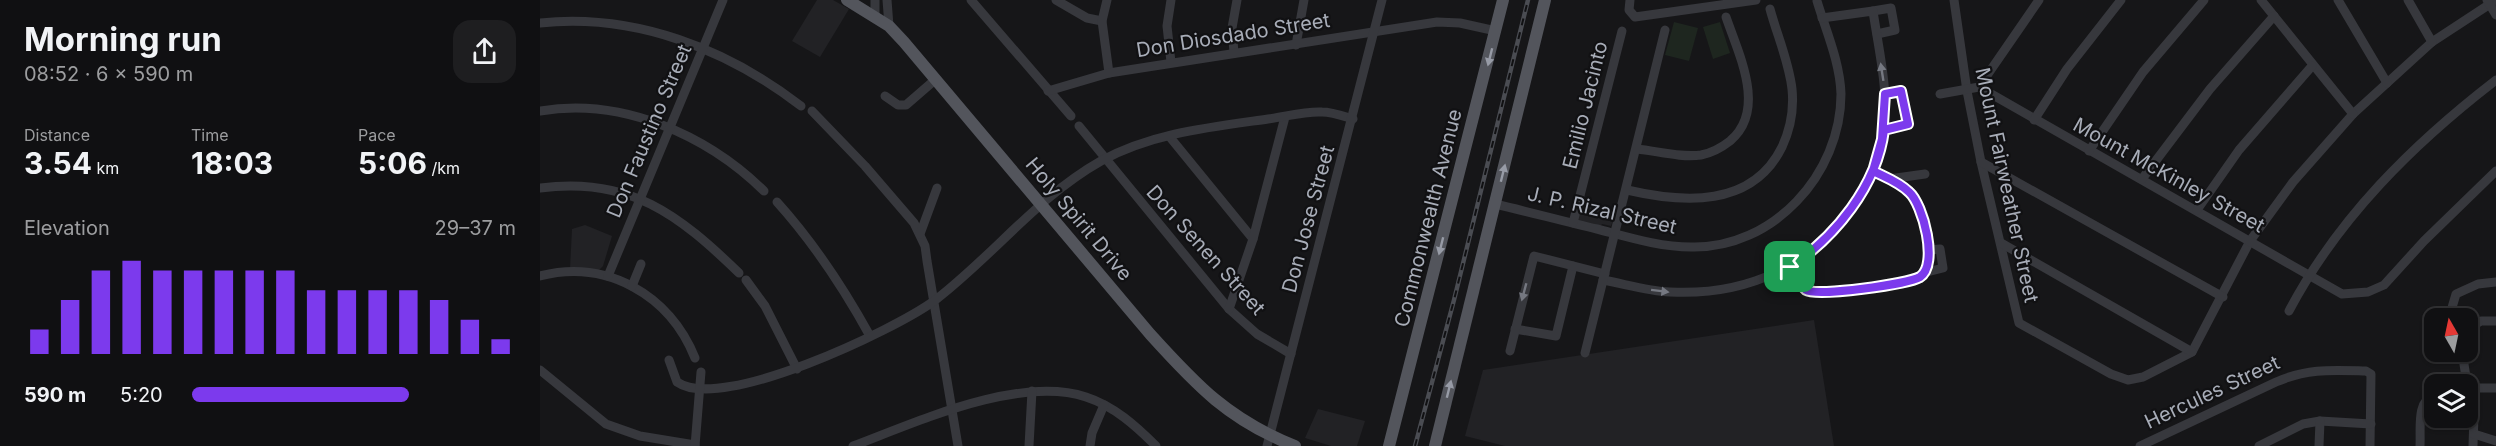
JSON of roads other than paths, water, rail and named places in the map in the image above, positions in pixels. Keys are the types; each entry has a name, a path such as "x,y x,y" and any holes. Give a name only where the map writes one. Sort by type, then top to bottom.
{"main road":[{"name":"Holy Spirit Drive","path":"847,0 889,26 1193,381 1233,416 1268,441 1295,446"},
{"name":"Commonwealth Avenue","path":"1389,446 1503,0"},
{"path":"1435,446 1545,0"}],"street":[{"name":"Don Faustino Street","path":"608,276 723,0"},
{"path":"875,0 875,16"},
{"path":"887,0 889,26"},
{"path":"970,0 1071,116"},
{"path":"1056,0 1087,18 1102,21"},
{"path":"1107,0 1102,21 1109,73"},
{"path":"1171,0 1167,26 1171,62"},
{"path":"1234,53 1232,28 1237,0"},
{"path":"1296,45 1304,0"},
{"name":"Don Jose Street","path":"1268,441 1382,0"},
{"path":"1630,0 1629,10 1635,17 1756,0"},
{"name":"Mount Fairweather Street","path":"1954,0 1966,90 2021,326 2111,374 2128,380 2142,377 2192,352"},
{"path":"2034,120 2067,69 2121,0"},
{"path":"2089,151 2138,79 2204,0"},
{"path":"2261,0 2353,114"},
{"path":"2338,0 2387,83"},
{"path":"2408,0 2432,42"},
{"name":"J. P. Rizal Street","path":"1495,204 1672,246 1718,246 1763,228 1798,200 1826,163 1835,137 1841,94 1838,68 1817,1"},
{"path":"1940,93 1979,87 2037,1"},
{"path":"2001,243 2192,352 2223,297 2250,241 2293,182 2353,114 2432,42 2491,1 2496,15"},
{"path":"1822,18 1891,8 1895,30 1876,34"},
{"path":"1627,190 1670,199 1714,197 1738,190 1754,182 1773,163 1789,132 1792,90 1770,9"},
{"path":"1510,351 1534,256 1648,290 1694,292 1744,284 1790,267 1839,225 1873,171 1884,130 1885,94 1873,11"},
{"path":"2142,179 2210,89 2274,16"},
{"path":"1637,149 1701,155 1720,148 1743,129 1749,98 1742,62 1726,17"},
{"path":"540,23 588,22 666,35 704,48 754,73 801,106"},
{"name":"Don Diosdado Street","path":"1048,91 1109,73 1375,31 1444,22 1496,31"},
{"path":"1585,352 1665,30"},
{"name":"Emilio Jacinto","path":"1574,223 1622,31"},
{"path":"2197,210 2239,150 2312,66"},
{"path":"885,96 898,105 906,105 936,79"},
{"path":"2289,311 2308,275 2340,229 2398,165 2433,131 2496,80"},
{"name":"Mount McKinley Street","path":"1979,87 2342,294 2368,292 2384,285 2424,241 2496,171"},
{"path":"1884,130 1908,123 1902,93 1885,94"},
{"path":"540,111 589,109 630,115 670,128 722,155 764,191"},
{"path":"812,111 865,166 920,234 934,300 958,446"},
{"path":"669,360 677,382 683,386 701,389 752,383 797,369 870,336 934,300 1041,204 1072,179 1104,160 1169,136 1321,112 1353,118"},
{"path":"1229,309 1253,239 1285,117"},
{"name":"Don Senen Street","path":"1078,126 1229,309 1265,339 1291,354"},
{"path":"1169,136 1253,239"},
{"path":"1981,162 2223,297"},
{"path":"1790,267 1806,290 1819,293 1899,282 1918,278 1923,273 1929,250 1918,203 1909,191 1873,171"},
{"path":"1890,179 1925,174"},
{"path":"540,188 597,188 640,199 670,214 697,232 743,277 765,306 797,369"},
{"path":"920,234 937,188"},
{"path":"777,202 813,244 844,289 870,336"},
{"path":"1923,273 1943,268 1940,249 1929,250"},
{"path":"632,286 641,264"},
{"path":"1515,329 1554,337 1573,266"},
{"path":"540,276 570,271 608,276 632,286 667,311 684,333 696,358"},
{"path":"2452,308 2456,294 2478,284 2496,282"},
{"path":"2478,323 2496,321"},
{"path":"540,370 606,424 640,436 695,445 701,372"},
{"name":"Hercules Street","path":"2140,446 2298,372 2366,371 2371,374 2371,424"},
{"path":"2478,387 2496,388"},
{"path":"1029,446 1032,391"},
{"path":"853,446 994,397 1032,391 1066,392 1104,405 1127,420 1156,446"},
{"path":"2420,446 2424,403"},
{"path":"1090,446 1092,433 1104,405"},
{"path":"2319,446 2320,421"},
{"path":"2260,446 2303,424 2320,421 2371,424 2370,446"},
{"path":"2473,446 2474,428"},
{"path":"2474,434 2496,441"}],"railway":[{"path":"1415,446 1454,300 1528,0"}]}
